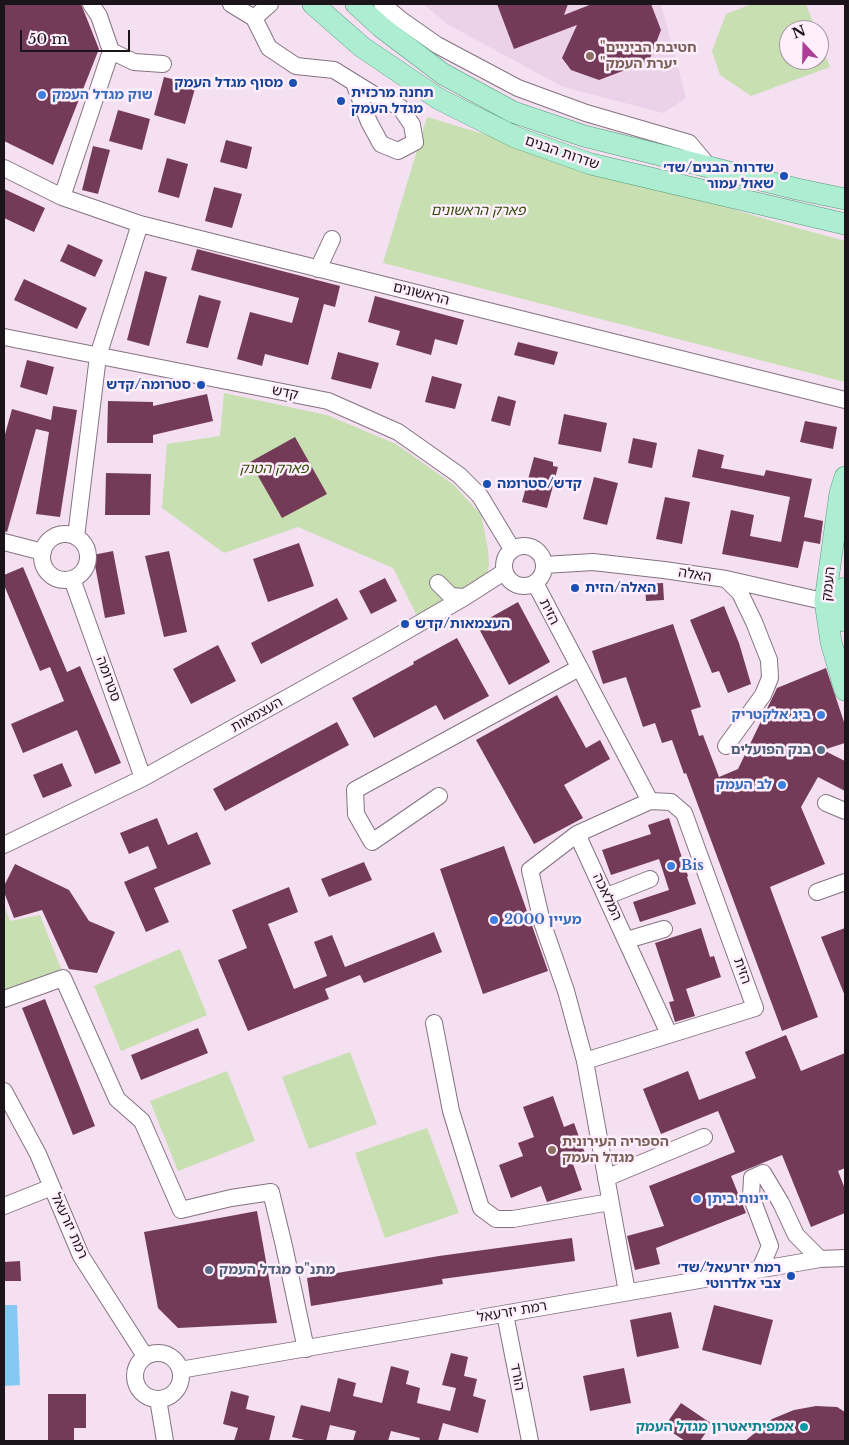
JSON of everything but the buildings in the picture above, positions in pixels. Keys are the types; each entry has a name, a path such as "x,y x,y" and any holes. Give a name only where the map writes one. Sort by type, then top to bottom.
{"main road":[{"name":"שדרות הבנים","path":"313,4 362,47 439,99 515,137 591,164 845,224"},
{"name":"שדרות הבנים","path":"356,4 380,27 442,74 513,112 584,136 710,168 845,199"},
{"name":"העמק","path":"845,477 840,493 840,604 831,642 845,690"}],"street":[{"path":"62,197 112,51 99,16 91,4"},
{"path":"231,4 254,18 269,48 296,66 334,70 354,83"},
{"path":"254,18 270,4"},
{"path":"382,4 437,45 518,88 586,113 689,143 710,168"},
{"path":"112,51 134,62 163,64"},
{"name":"הראשונים","path":"4,168 62,197 140,224 845,400"},
{"path":"76,537 98,356 140,224"},
{"path":"318,269 332,239"},
{"name":"קדש","path":"4,336 328,401 398,432 459,475 480,496 512,549"},
{"path":"69,534 76,537 82,541 88,555 84,570 79,576 72,579 56,578 45,568 42,560 43,552 50,540 56,536 69,534"},
{"path":"4,542 43,552"},
{"path":"518,546 530,546 540,553 544,565 542,575 535,583 523,586 517,585 504,572 505,559 512,549 518,546"},
{"name":"האלה","path":"544,565 593,562 664,570 726,579 840,604"},
{"name":"העצמאות","path":"4,845 143,778 382,645 504,572"},
{"name":"סטרומה","path":"72,579 143,778"},
{"path":"726,579 740,592 754,622 769,660 770,678 763,695 726,746"},
{"path":"438,583 451,596 465,597"},
{"name":"הזית","path":"535,583 650,801 671,802 684,813 755,1008 585,1061"},
{"path":"439,796 372,842 356,814 355,790 579,668"},
{"path":"627,1292 585,1061 566,991 542,922 530,870 577,834 650,801"},
{"path":"826,803 845,812"},
{"name":"המלאכה","path":"577,834 669,1034"},
{"path":"607,896 650,880"},
{"path":"817,892 845,882"},
{"path":"627,940 664,929"},
{"path":"4,999 63,978 117,1099 142,1121 181,1210 231,1198 271,1192 306,1349"},
{"path":"434,1023 451,1111 481,1208 496,1219 513,1219 610,1202"},
{"name":"רמת יזרעאל","path":"4,1090 38,1154 81,1256 145,1356"},
{"path":"606,1178 704,1137"},
{"path":"760,1269 770,1246 751,1196 752,1178 764,1173 796,1234 820,1259"},
{"path":"4,1206 52,1187"},
{"name":"רמת יזרעאל","path":"180,1370 760,1269 820,1259 845,1258"},
{"name":"הורד","path":"505,1314 530,1441"},
{"path":"157,1353 169,1355 178,1364 180,1370 178,1386 166,1397 147,1396 138,1388 136,1383 135,1371 140,1360 145,1356 157,1353"},
{"path":"158,1398 165,1441"}],"shaded area":[{"name":"\"חטיבת הביניים \"יערת העמק","path":"423,4 661,4 686,98 663,113 563,87 447,24"}],"green space":[{"path":"752,4 806,4 812,20 779,20 779,70 822,70 751,96 720,75 712,51 726,14"},
{"name":"פארק הראשונים","path":"427,117 772,221 845,241 845,382 383,263"},
{"name":"פארק הטנק","path":"224,393 327,415 396,444 454,485 481,515 488,549 489,564 487,577 418,618 393,568 298,527 224,553 162,508 167,444 220,436"},
{"path":"4,905 10,921 40,915 61,969 4,991"},
{"path":"180,949 207,1015 121,1051 94,986"},
{"path":"350,1052 377,1124 309,1149 282,1077"},
{"path":"227,1071 255,1141 178,1171 150,1101"},
{"path":"427,1128 459,1213 385,1238 355,1153"}],"water":[{"path":"4,1305 17,1305 20,1385 4,1386"}],"place":[{"name":"\"חטיבת הביניים \"יערת העמק","path":"590,56"},
{"name":"מסוף מגדל העמק","path":"293,83"},
{"name":"שוק מגדל העמק","path":"42,95"},
{"name":"תחנה מרכזית מגדל העמק","path":"341,101"},
{"name":"שדרות הבנים/שד׳ שאול עמור","path":"784,176"},
{"name":"סטרומה/קדש","path":"201,385"},
{"name":"קדש/סטרומה","path":"487,484"},
{"name":"האלה/הזית","path":"575,588"},
{"name":"העצמאות/קדש","path":"405,624"},
{"name":"ביג אלקטריק","path":"821,715"},
{"name":"בנק הפועלים","path":"821,750"},
{"name":"לב העמק","path":"782,785"},
{"name":"Bis","path":"671,866"},
{"name":"מעיין 2000","path":"494,920"},
{"name":"הספריה העירונית מגדל העמק","path":"552,1150"},
{"name":"יינות ביתן","path":"697,1199"},
{"name":"מתנ\"ס מגדל העמק","path":"209,1270"},
{"name":"רמת יזרעאל/שד׳ צבי אלדרוטי","path":"791,1276"},
{"name":"אמפיתיאטרון מגדל העמק","path":"804,1427"}]}
